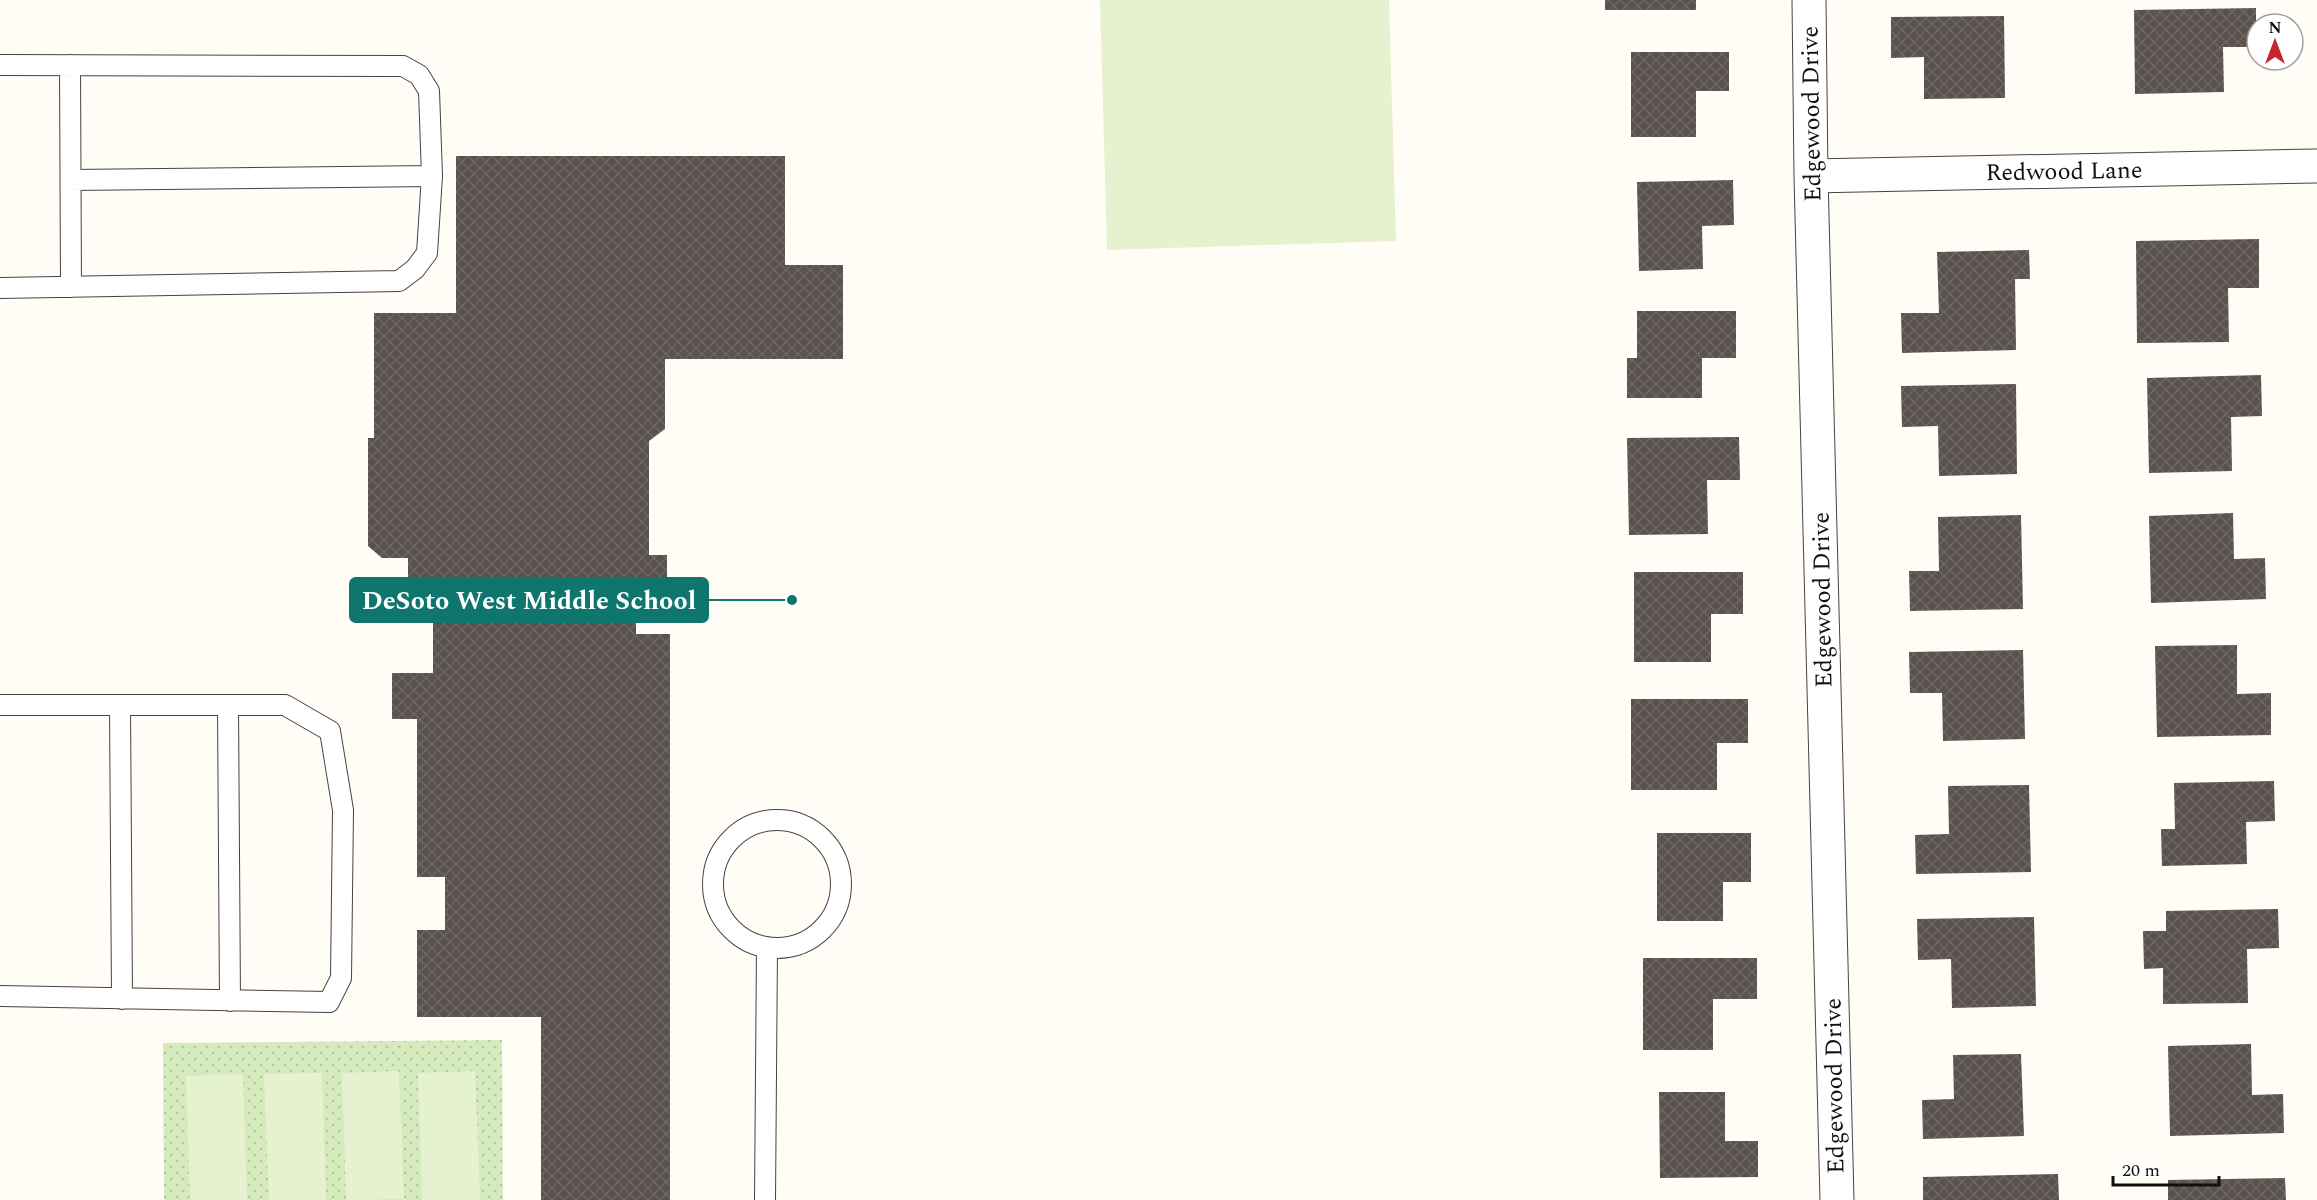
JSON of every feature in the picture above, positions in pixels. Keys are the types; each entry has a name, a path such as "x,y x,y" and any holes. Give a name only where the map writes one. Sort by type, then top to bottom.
{"street":[{"name":"Edgewood Drive","path":"1809,0 1811,176 1837,1200"},
{"name":"Redwood Lane","path":"1811,176 2317,166"}],"lane":[{"path":"0,65 403,66 419,75 429,91 432,176 427,253 415,270 399,281 0,288"},
{"path":"70,65 71,287"},
{"path":"71,180 432,176"},
{"path":"0,705 285,705 330,731 343,810 341,978 329,1002 0,996"},
{"path":"120,705 122,999"},
{"path":"228,705 230,1001"},
{"path":"766,820 788,820 808,828 825,841 837,859 842,879 840,901 831,920 816,936 798,945 777,949 768,947 756,945 737,935 723,920 714,900 712,879 717,859 729,841 746,828 766,820"},
{"path":"765,1200 768,947"}],"green space":[{"path":"1100,0 1389,0 1396,241 1107,250"},
{"path":"502,1040 503,1200 164,1200 163,1043"},
{"path":"399,1071 404,1199 346,1200 342,1073"},
{"path":"475,1071 480,1200 422,1200 418,1073"},
{"path":"322,1073 326,1200 269,1200 264,1074"},
{"path":"243,1074 247,1200 190,1200 186,1076"}],"building":[{"path":"1605,0 1696,0 1696,10 1605,10"},
{"path":"2256,8 2256,12 2245,12 2245,47 2223,47 2224,92 2135,94 2134,10"},
{"path":"2004,16 2005,98 1924,99 1924,57 1891,58 1891,17"},
{"path":"1631,52 1729,52 1729,91 1696,91 1696,137 1631,137"},
{"path":"456,156 785,156 785,265 843,265 843,359 665,359 665,429 649,441 649,555 667,555 667,586 647,601 636,601 636,634 670,634 670,1200 541,1200 541,1017 417,1017 417,930 445,930 445,877 417,877 417,719 392,719 392,673 433,673 433,598 421,598 408,584 408,558 382,558 368,546 368,438 374,438 374,313 456,313"},
{"path":"1733,180 1734,225 1702,226 1703,269 1639,271 1637,182"},
{"path":"2259,239 2259,288 2228,288 2229,342 2137,343 2136,241"},
{"path":"2029,250 2030,279 2015,279 2016,350 1902,353 1901,313 1939,313 1937,252"},
{"path":"1637,311 1736,311 1736,358 1702,358 1702,398 1627,398 1627,358 1637,358"},
{"path":"2261,375 2262,416 2231,417 2232,471 2149,473 2147,378"},
{"path":"2016,384 2017,474 1939,476 1938,426 1902,427 1901,386"},
{"path":"1739,437 1740,480 1707,480 1708,534 1629,535 1627,438"},
{"path":"2233,513 2234,559 2265,558 2266,599 2151,603 2149,516"},
{"path":"2021,515 2023,609 1910,611 1909,571 1939,571 1938,517"},
{"path":"1634,572 1743,572 1743,614 1711,614 1711,662 1634,662"},
{"path":"2237,645 2237,694 2271,693 2271,735 2157,737 2155,646"},
{"path":"2023,650 2025,739 1943,741 1942,693 1910,693 1909,652"},
{"path":"1631,699 1748,699 1748,743 1717,743 1717,790 1631,790"},
{"path":"2274,781 2275,821 2246,822 2247,864 2162,866 2161,829 2175,829 2174,783"},
{"path":"2029,785 2031,872 1916,874 1915,835 1949,834 1948,786"},
{"path":"1657,833 1751,833 1751,882 1723,882 1723,921 1657,921"},
{"path":"2278,909 2279,948 2247,949 2248,1003 2163,1004 2163,968 2144,969 2143,931 2166,931 2166,911"},
{"path":"2034,917 2036,1006 1952,1008 1951,959 1918,960 1917,919"},
{"path":"1643,958 1757,958 1757,999 1713,999 1713,1050 1643,1050"},
{"path":"2251,1044 2252,1095 2283,1094 2284,1133 2170,1136 2168,1046"},
{"path":"2021,1054 2024,1136 1923,1139 1922,1100 1954,1099 1953,1055"},
{"path":"1659,1092 1725,1092 1725,1141 1758,1141 1758,1177 1660,1178"},
{"path":"2058,1174 2059,1200 1923,1200 1923,1177"},
{"path":"2285,1178 2286,1200 2168,1200 2168,1180"}],"place":[{"name":"DeSoto West Middle School","path":"792,600"}]}
